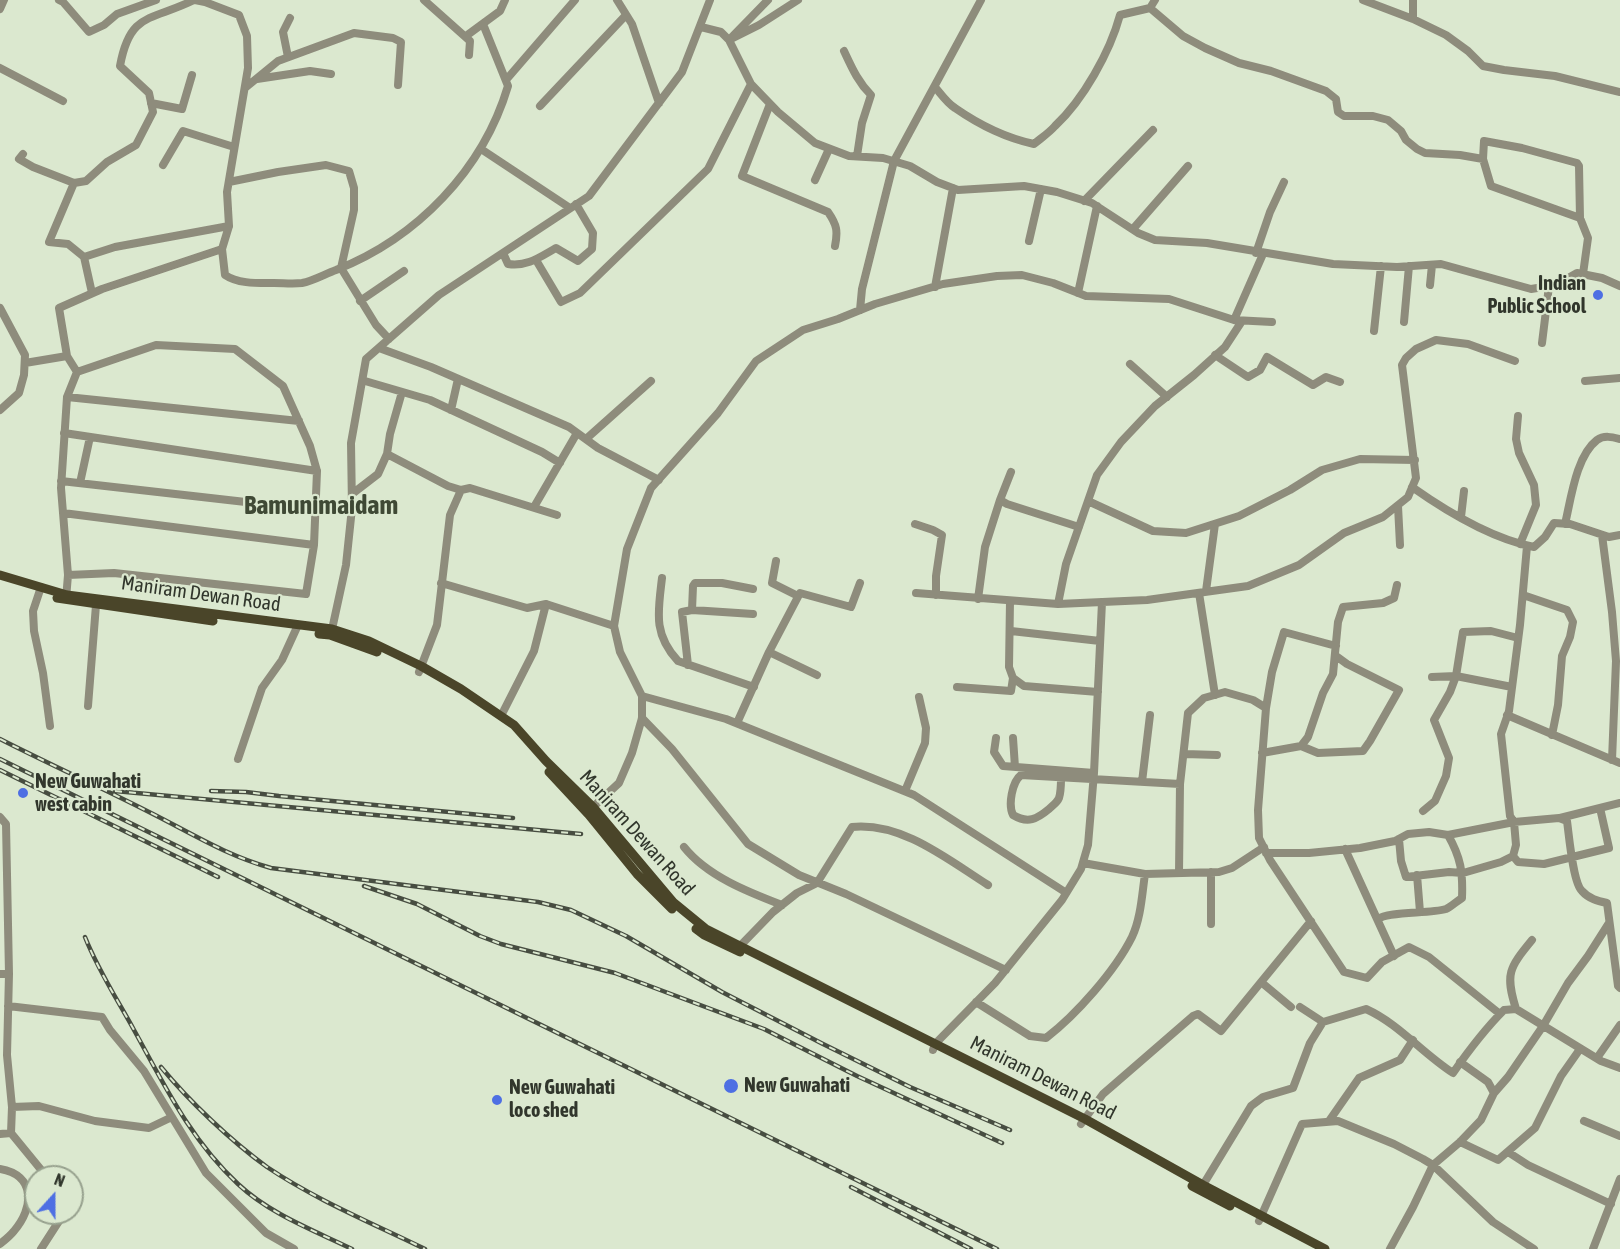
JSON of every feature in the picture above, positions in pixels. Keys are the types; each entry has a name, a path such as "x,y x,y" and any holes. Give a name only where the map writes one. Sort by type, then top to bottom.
{"main road":[{"name":"Maniram Dewan Road","path":"0,574 40,590"},
{"name":"Maniram Dewan Road","path":"0,581 96,605 331,632 369,641 461,689 514,726 593,807 673,902 706,929 741,945 934,1047"},
{"name":"Maniram Dewan Road","path":"67,598 296,628"},
{"name":"Maniram Dewan Road","path":"420,669 512,732 589,814 637,874 671,908 704,935 1083,1121 1259,1218 1325,1249"},
{"name":"Maniram Dewan Road","path":"1130,1147 1203,1185 1311,1249"}],"street":[{"path":"0,9 3,0"},
{"path":"59,0 89,32 104,25 117,14 156,0"},
{"path":"23,154 19,159 74,183 86,181 107,162 136,145 153,112 149,93 120,66 123,48 133,29 148,17 178,8 194,0 239,15 247,36 248,68 227,192 229,226 222,249 225,275 232,280 303,283 357,262 388,244 431,210 447,194 481,148 504,101 508,86 483,24"},
{"path":"424,0 470,40 469,55"},
{"path":"466,36 500,11 505,0"},
{"path":"506,80 575,0"},
{"path":"617,0 632,24 659,103"},
{"path":"331,632 346,565 352,494 351,443 366,359 439,295 589,196 682,72 710,0"},
{"path":"729,40 768,0"},
{"path":"729,40 759,25 798,0"},
{"path":"860,310 862,289 894,161 981,0"},
{"path":"935,87 953,107 981,124 1017,140 1034,144 1056,126 1080,97 1115,35 1120,15 1150,8 1155,0"},
{"path":"1364,0 1446,35 1468,51 1482,66 1555,76 1620,92"},
{"path":"1413,0 1413,19"},
{"path":"1150,8 1183,36 1205,48 1239,63 1271,71 1326,91 1336,99 1338,112 1344,116 1373,116 1388,120 1401,131 1406,140 1425,153 1483,159"},
{"path":"540,106 626,15"},
{"path":"288,57 282,32 290,18"},
{"path":"701,27 721,32 729,40 751,84 770,104 815,143 849,156 883,158 910,166 937,182 958,190 1024,186 1057,192 1097,206 1155,240 1207,243 1333,264 1382,266 1441,264 1531,289 1556,285 1577,273 1602,278 1620,286"},
{"path":"245,88 278,61 354,33 393,38 401,42 398,85"},
{"path":"844,51 862,86 872,95 862,123 857,156"},
{"path":"0,68 63,101"},
{"path":"256,79 310,71 331,74"},
{"path":"152,103 182,109 192,75"},
{"path":"536,260 561,302 580,293 708,169 751,84"},
{"path":"770,104 742,177 828,212 836,223 838,232 835,246"},
{"path":"1084,201 1154,130"},
{"path":"163,165 183,131 234,147"},
{"path":"1580,218 1491,186 1483,159 1484,141 1522,148 1577,163 1579,166 1580,218 1588,238 1584,274"},
{"path":"481,148 573,206 593,233 592,249 578,261 556,248 536,260 519,266 508,264 503,253"},
{"path":"815,180 829,148"},
{"path":"229,182 326,165 349,171 354,188 354,210 340,268 360,302 389,339"},
{"path":"1133,229 1188,166"},
{"path":"1058,604 1066,564 1097,475 1120,442 1167,397 1225,347 1238,320 1270,212 1284,182"},
{"path":"74,183 48,242 68,244 84,257 92,293"},
{"path":"935,287 952,188"},
{"path":"1029,241 1041,189"},
{"path":"1078,293 1097,206"},
{"path":"84,257 115,248 229,226"},
{"path":"77,372 67,356 59,308 92,293 222,249"},
{"path":"1430,285 1432,265"},
{"path":"1374,331 1382,266"},
{"path":"1404,322 1409,266"},
{"path":"360,302 404,271"},
{"path":"593,807 619,783 632,753 642,718 642,696 620,652 614,626 627,549 651,488 718,413 756,362 803,330 935,287 997,276 1022,275 1053,283 1086,296 1169,299 1238,320 1272,322"},
{"path":"1542,343 1549,286"},
{"path":"0,308 25,355 24,375 19,393 0,410"},
{"path":"915,593 1058,604 1147,600 1248,586 1299,565 1344,533 1383,517 1408,497 1416,477 1402,365 1416,349 1436,339 1468,344 1515,361"},
{"path":"67,598 68,575 61,481 67,397 77,372 156,345 235,349 283,386 310,446 317,471 314,545 306,594 114,573 68,575"},
{"path":"379,348 569,427 659,480"},
{"path":"25,363 67,356"},
{"path":"1215,356 1248,377 1260,370 1267,357 1312,385 1326,377 1340,382"},
{"path":"1131,364 1167,397"},
{"path":"1585,381 1620,378"},
{"path":"451,410 458,379"},
{"path":"365,381 430,400 542,452 560,463"},
{"path":"586,439 651,381"},
{"path":"352,494 378,474 387,454 402,392"},
{"path":"67,397 299,421"},
{"path":"1399,839 1401,861 1406,877 1463,873 1502,862 1513,856 1516,845 1515,822 1510,816 1501,734 1512,687 1518,638 1523,595 1523,545 1536,505 1534,484 1519,453 1516,439 1518,416"},
{"path":"64,433 317,471"},
{"path":"534,507 577,433"},
{"path":"1565,524 1576,476 1584,456 1598,440 1610,436 1620,439"},
{"path":"80,483 90,437"},
{"path":"387,454 448,486 461,490 470,488 492,497 557,515"},
{"path":"1088,501 1153,531 1186,533 1239,516 1290,490 1322,470 1360,459 1414,460"},
{"path":"978,599 985,547 1011,472"},
{"path":"61,481 316,510"},
{"path":"1412,487 1440,507 1513,543 1534,547 1545,537 1554,523 1609,537 1620,535"},
{"path":"420,669 437,624 450,515 461,490"},
{"path":"1461,517 1464,491"},
{"path":"1000,500 1079,527"},
{"path":"1398,506 1400,545"},
{"path":"63,513 314,545"},
{"path":"915,524 942,535 936,576 936,595"},
{"path":"1215,524 1202,592 1215,695"},
{"path":"1507,715 1616,761 1616,661 1602,535"},
{"path":"776,561 772,583 798,596"},
{"path":"662,578 658,613 659,632 669,651 678,661 754,687"},
{"path":"441,583 528,608 546,604 614,626"},
{"path":"692,610 695,583 722,583 753,589"},
{"path":"737,723 800,593 851,607 860,583"},
{"path":"1301,746 1308,737 1323,693 1333,674 1338,622 1343,607 1383,603 1394,598 1397,585"},
{"path":"40,590 33,611 34,631 43,673 50,726"},
{"path":"1523,595 1567,610 1573,622 1562,656 1558,705 1552,735"},
{"path":"957,687 1011,691 1013,678 1009,667 1010,601"},
{"path":"934,1047 1006,970 1062,900 1081,869 1088,845 1102,602"},
{"path":"501,716 534,651 546,604"},
{"path":"88,706 96,605"},
{"path":"687,664 681,616 685,610 753,614"},
{"path":"238,759 262,688 282,660 296,628"},
{"path":"1011,631 1100,641"},
{"path":"1423,811 1435,801 1446,776 1449,758 1434,720 1456,676 1463,632 1491,631 1518,638"},
{"path":"1336,646 1284,632 1272,672 1266,708 1258,810 1259,838 1344,972 1367,978 1382,962 1409,947 1429,957 1500,1014"},
{"path":"770,652 817,675"},
{"path":"1262,753 1301,746 1318,753 1362,751 1371,741 1399,690 1347,664 1336,656"},
{"path":"1432,677 1456,676 1512,687"},
{"path":"1013,678 1024,686 1098,692"},
{"path":"1179,873 1180,784 1188,713 1204,698 1225,692 1253,700 1266,708"},
{"path":"642,696 737,723 914,795 1065,892"},
{"path":"905,791 925,743 926,728 919,697"},
{"path":"1142,782 1150,715"},
{"path":"642,718 672,749 748,844 799,875 1006,970"},
{"path":"996,738 994,752 1003,766 1142,782 1180,784"},
{"path":"1013,738 1015,767"},
{"path":"1185,754 1217,755"},
{"path":"1061,778 1060,796 1041,816 1035,819 1025,819 1013,815 1010,808 1018,777 1022,775 1061,778 1093,776"},
{"path":"1083,863 1145,874 1211,872 1232,868 1265,850 1309,853 1345,849 1399,839 1408,834 1428,832 1448,835 1515,822 1559,818 1620,803"},
{"path":"1513,856 1518,862 1544,864 1609,848 1600,808"},
{"path":"0,817 6,824 3,832 4,907 9,974 4,1055 12,1107 11,1133 37,1165"},
{"path":"1559,818 1567,821 1579,890 1591,899 1607,903 1620,988"},
{"path":"741,945 782,905 797,893 818,883 852,826 869,825 897,832 944,856 988,885"},
{"path":"1378,919 1383,915 1446,909 1462,898 1463,873 1458,853 1448,835"},
{"path":"684,847 716,875 757,896 782,905"},
{"path":"1345,849 1394,956"},
{"path":"1211,872 1211,924"},
{"path":"976,1002 1030,1036 1046,1038 1063,1024 1109,972 1132,936 1141,908 1145,874"},
{"path":"1417,875 1420,912"},
{"path":"1083,1121 1102,1094 1193,1016 1198,1014 1221,1031 1311,921"},
{"path":"1390,1249 1433,1165 1481,1120 1494,1093 1508,1077 1543,1026 1568,983 1609,923"},
{"path":"1516,1009 1509,987 1511,969 1532,940"},
{"path":"0,974 9,974"},
{"path":"1261,982 1291,1006"},
{"path":"8,1006 102,1017 144,1071 206,1173 266,1233 294,1249"},
{"path":"1300,1007 1323,1022"},
{"path":"1203,1185 1251,1106 1263,1097 1293,1088 1310,1042 1323,1022 1366,1009 1381,1016 1453,1073 1500,1014 1504,1010 1516,1009 1580,1049 1620,1068"},
{"path":"1597,1058 1620,1025"},
{"path":"1329,1121 1359,1078 1400,1060 1413,1040"},
{"path":"1460,1142 1498,1160 1535,1128 1561,1076 1580,1049"},
{"path":"1460,1062 1488,1082 1494,1093"},
{"path":"12,1107 39,1106 95,1121 149,1128 172,1117"},
{"path":"1259,1218 1302,1124 1338,1121 1394,1144 1433,1165 1493,1222 1534,1249"},
{"path":"1584,1121 1620,1136"},
{"path":"0,1134 11,1133"},
{"path":"1508,1152 1528,1165 1611,1204"},
{"path":"0,1169 16,1174 23,1180 27,1187 28,1199 26,1212 14,1231 0,1244"},
{"path":"1593,1249 1620,1179"},
{"path":"41,1249 56,1225"}],"railway":[{"path":"0,739 223,850 254,863 271,868 538,902 571,910 626,936 722,992 823,1044 910,1087 1010,1130"},
{"path":"0,759 997,1249"},
{"path":"0,770 218,877"},
{"path":"115,791 581,834"},
{"path":"211,791 246,792 513,818"},
{"path":"364,886 417,904 480,936 501,944 615,973 764,1029 857,1076 1002,1143"},
{"path":"85,937 102,973 168,1091 192,1130 221,1167 250,1195 264,1204 292,1221 352,1249"},
{"path":"161,1067 211,1120 267,1167 325,1201 425,1249"},
{"path":"851,1187 971,1249"}],"place":[{"name":"Indian Public School","path":"1598,295"},
{"name":"New Guwahati west cabin","path":"23,793"},
{"name":"New Guwahati","path":"731,1086"},
{"name":"New Guwahati loco shed","path":"497,1100"}],"district":[{"name":"Bamunimaidam","path":"321,506"}]}
